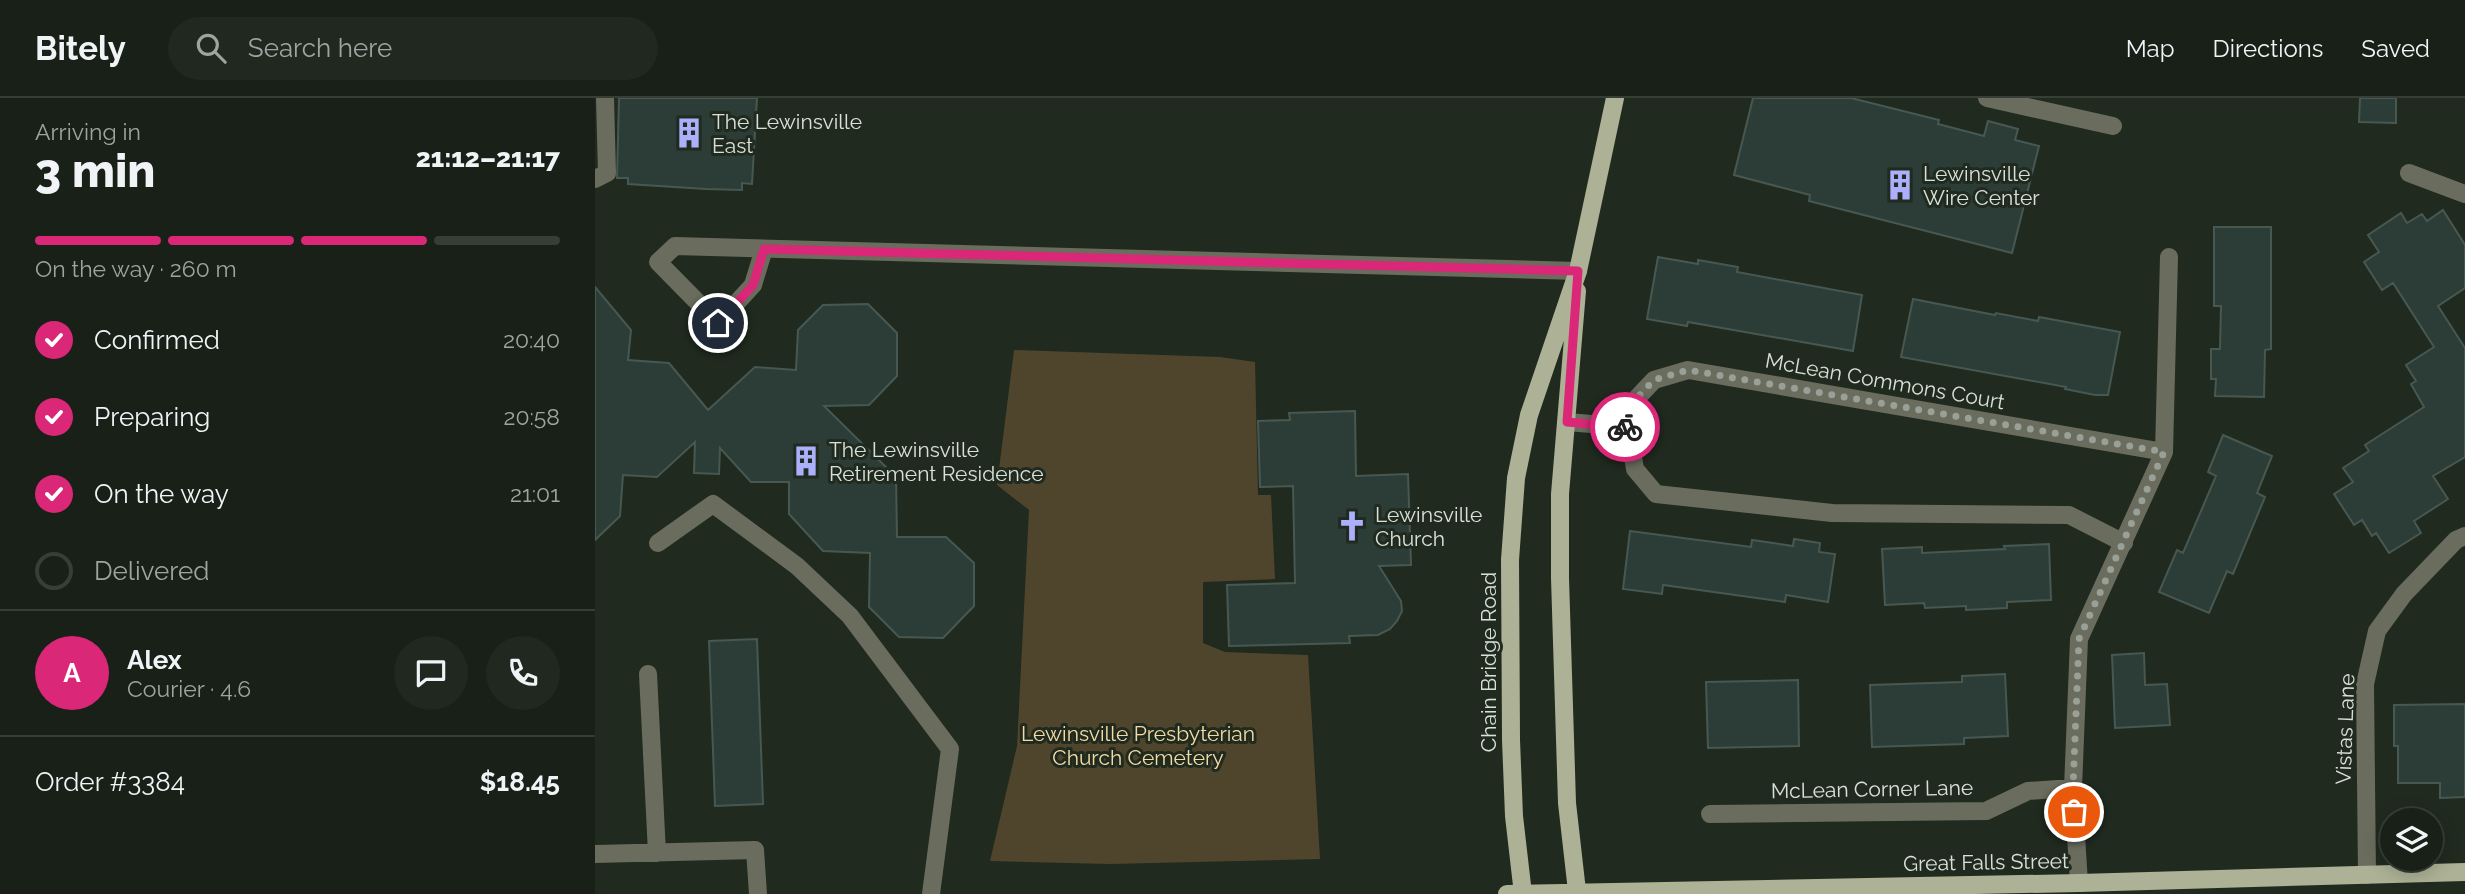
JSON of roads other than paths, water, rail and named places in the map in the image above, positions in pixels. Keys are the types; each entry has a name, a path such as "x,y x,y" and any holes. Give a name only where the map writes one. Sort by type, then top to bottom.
{"main road":[{"name":"Chain Bridge Road","path":"1523,894 1514,816 1511,740 1510,560 1516,478 1528,415 1578,271 1615,98"},
{"name":"Chain Bridge Road","path":"1577,893 1567,803 1560,494 1578,271"},
{"name":"Great Falls Street","path":"1507,894 2079,883 2465,872"}],"street":[{"path":"595,179 607,173 605,98"},
{"path":"1987,98 2113,126"},
{"path":"2409,173 2465,194"},
{"path":"764,249 753,285 718,323 658,262 675,246 1578,271"},
{"path":"2079,883 2073,788 2079,639 2164,452 2169,257"},
{"name":"McLean Commons Court","path":"1628,427 1637,398 1654,380 1688,370 2164,452"},
{"path":"1567,422 1628,427 1635,469 1656,494 1832,513 2069,514 2124,543"},
{"path":"658,543 713,504 797,566 850,616 950,749 931,894"},
{"name":"Vistas Lane","path":"2367,875 2365,684 2377,631 2404,594 2456,540 2465,536"},
{"path":"648,674 657,853"},
{"name":"McLean Corner Lane","path":"1710,814 1986,811 2028,791 2073,788"},
{"path":"595,854 755,850 758,894"}],"place":[{"name":"The Lewinsville East","path":"689,133"},
{"name":"Lewinsville Wire Center","path":"1900,185"},
{"name":"The Lewinsville Retirement Residence","path":"806,461"},
{"name":"Lewinsville Church","path":"1352,526"}],"park label":[{"name":"Lewinsville Presbyterian Church Cemetery","path":"1138,745"}]}
